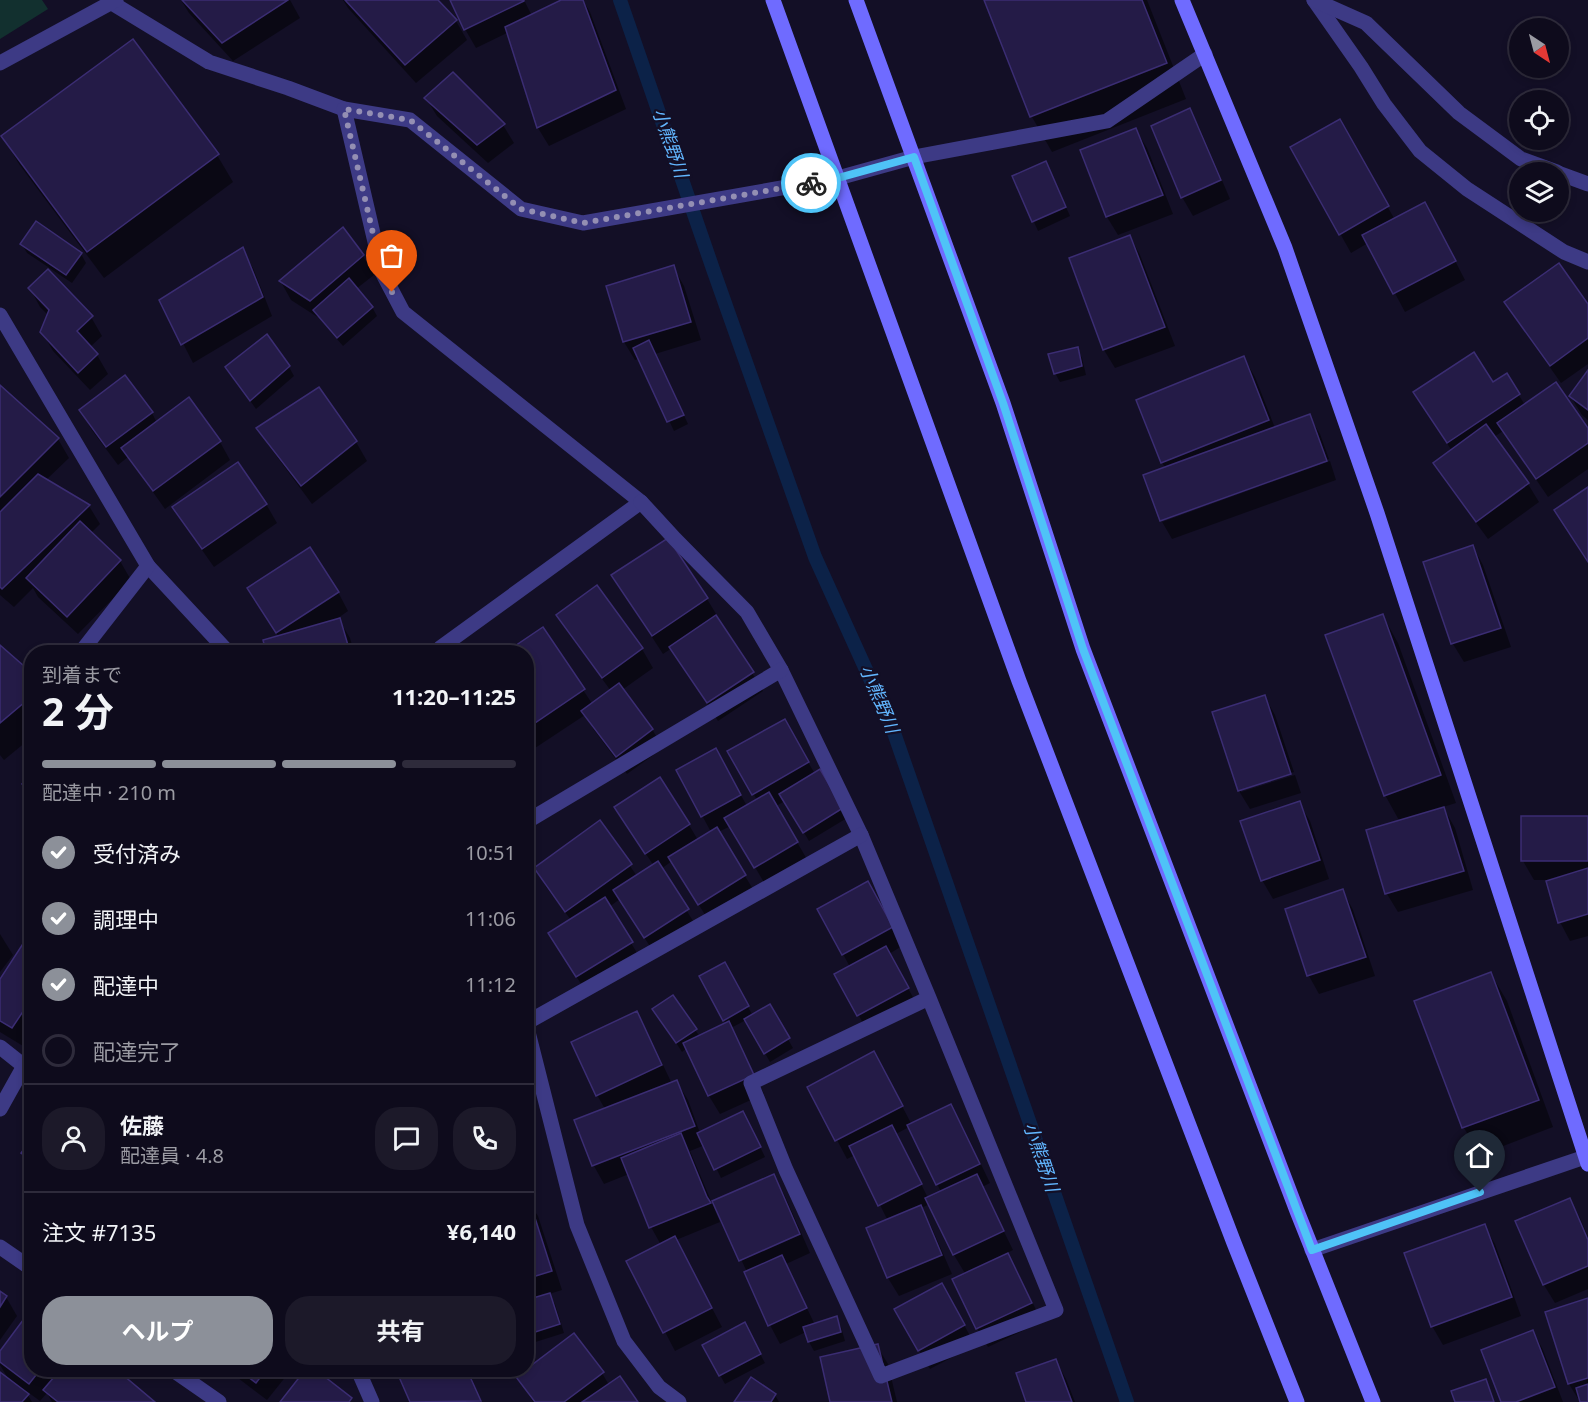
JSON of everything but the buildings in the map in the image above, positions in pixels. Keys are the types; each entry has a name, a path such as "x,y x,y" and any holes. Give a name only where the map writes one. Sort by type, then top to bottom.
{"street":[{"path":"773,0 1019,681 1297,1402"},
{"path":"856,0 1003,403 1083,649 1312,1250 1373,1402"},
{"path":"1182,0 1285,248 1366,480 1587,1160 1312,1250"},
{"path":"1314,0 1366,23 1459,113 1521,159 1529,162"},
{"path":"1314,0 1384,104 1420,151 1467,189 1564,252 1588,262"},
{"path":"0,63 113,1 209,62 344,109 410,120 521,209 583,223 838,178 914,157 1107,121 1205,54"},
{"path":"344,109 382,272 403,312 641,502 747,612 781,670 861,835 929,998 1056,1310 880,1376 786,1170 751,1083 929,998"},
{"path":"1569,177 1588,184"},
{"path":"0,315 148,566 221,645"},
{"path":"444,645 641,502"},
{"path":"86,645 148,566"},
{"path":"534,817 781,670"},
{"path":"534,1019 861,835"},
{"path":"0,1047 24,1063"},
{"path":"534,1054 578,1225 624,1341 659,1387 679,1402"},
{"path":"0,1109 24,1072"},
{"path":"0,1247 24,1264"},
{"path":"183,1377 219,1402"},
{"path":"361,1377 372,1402"}],"green space":[{"path":"0,0 42,0 48,9 0,39"}],"waterway":[{"name":"小熊野川","path":"620,0 815,557 892,727 1127,1402"}],"way so far":[{"path":"392,292 382,272 344,109 410,120 521,209 583,223 811,183"}],"route":[{"path":"811,183 914,157 1003,403 1083,649 1312,1250 1480,1192"}]}
